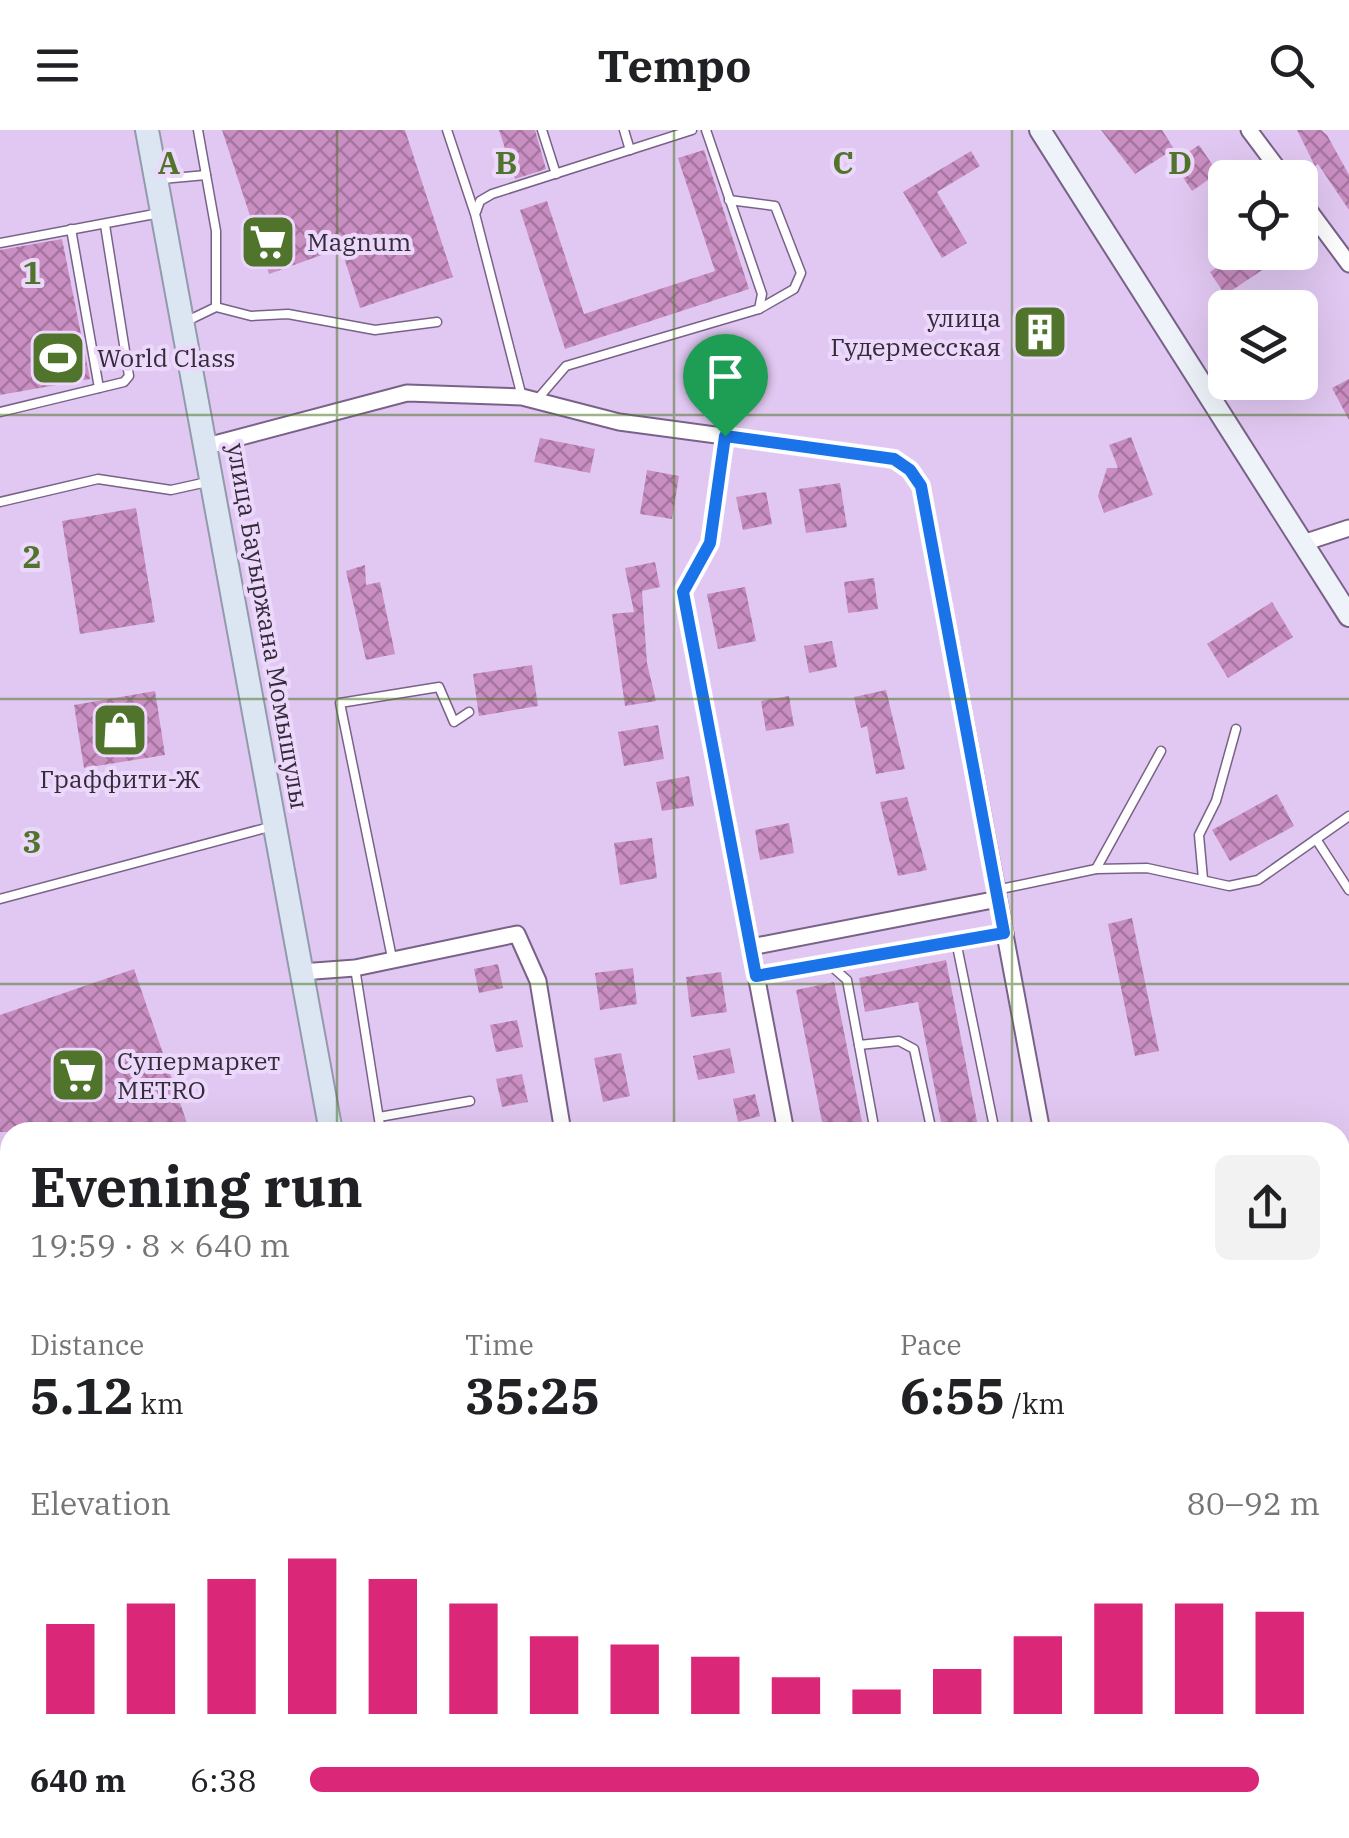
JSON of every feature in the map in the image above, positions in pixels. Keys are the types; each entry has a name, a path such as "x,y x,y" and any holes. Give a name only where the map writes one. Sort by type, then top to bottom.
{"main road":[{"name":"улица Бауыржана Момышулы","path":"147,130 329,1122"},
{"path":"1040,130 1349,616"}],"street":[{"path":"1249,130 1271,160"},
{"path":"1318,222 1349,264"},
{"path":"207,446 407,393 529,399 619,422 894,459 910,470 921,486 1040,1122"},
{"path":"725,436 710,543 683,592 784,1122"},
{"path":"1303,543 1349,528"},
{"path":"751,947 997,894"},
{"path":"756,976 1004,933"},
{"path":"300,972 355,968 518,934 538,981 561,1122"}],"lane":[{"path":"198,130 216,232 216,306"},
{"path":"447,130 529,399 566,366 759,309 794,289 800,273 775,206 730,200"},
{"path":"542,130 556,174"},
{"path":"624,130 630,150"},
{"path":"475,214 480,202 492,194 692,130"},
{"path":"706,130 762,294 759,309"},
{"path":"157,179 206,175"},
{"path":"0,243 164,212"},
{"path":"0,412 124,382 130,367 105,225"},
{"path":"71,230 99,388"},
{"path":"183,322 216,306 251,316 288,314 375,330 438,322"},
{"path":"0,502 98,479 171,490 211,480"},
{"path":"392,958 340,703 438,687 454,722 469,712"},
{"path":"1203,878 1199,836 1216,800 1236,730"},
{"path":"1096,869 1161,751"},
{"path":"997,894 1096,869 1147,868 1229,886 1258,880 1349,816"},
{"path":"0,900 277,824"},
{"path":"1316,840 1349,890"},
{"path":"956,941 993,1122"},
{"path":"826,964 847,980 874,1122"},
{"path":"355,968 380,1122"},
{"path":"859,1045 899,1041 914,1049 930,1122"},
{"path":"379,1117 470,1101"}],"building":[{"path":"222,130 405,130 453,277 360,308 341,248 269,274"},
{"path":"499,130 535,130 546,169 515,179"},
{"path":"1101,130 1162,130 1174,149 1135,174"},
{"path":"1297,130 1321,130 1327,135 1349,175 1349,210 1318,160 1312,160"},
{"path":"1199,145 1209,160 1208,180 1192,191 1173,162"},
{"path":"704,150 749,289 565,349 520,210 547,201 584,314 715,271 678,158"},
{"path":"971,151 980,166 937,192 967,243 942,258 903,192"},
{"path":"62,239 90,379 0,395 0,250"},
{"path":"1262,270 1232,290 1222,290 1210,272"},
{"name":"улица Гудермесская","path":"1044,309 1062,342 1035,355 1018,323"},
{"path":"1349,379 1349,420 1332,388"},
{"path":"1131,437 1153,495 1104,513 1098,496 1107,468 1118,468 1109,445"},
{"path":"540,438 595,449 590,473 534,462"},
{"path":"647,470 679,476 672,519 640,514"},
{"path":"840,483 847,527 806,533 799,489"},
{"path":"766,492 772,524 743,530 736,497"},
{"path":"136,508 155,622 80,634 62,521"},
{"path":"655,562 660,587 642,591 647,663 656,701 625,706 612,614 634,612 625,568"},
{"path":"365,565 366,585 380,582 395,654 366,660 346,571"},
{"path":"874,578 878,609 848,613 844,582"},
{"path":"745,587 756,641 718,649 707,594"},
{"path":"1272,602 1293,637 1228,678 1207,644"},
{"path":"832,641 837,667 809,673 804,646"},
{"path":"532,665 538,706 479,716 473,674"},
{"path":"886,690 905,769 876,774 867,726 861,728 854,697"},
{"path":"155,691 165,755 84,768 74,705"},
{"path":"789,696 794,726 766,731 761,701"},
{"path":"658,725 664,759 624,766 618,732"},
{"path":"689,776 694,806 662,811 656,782"},
{"path":"1277,794 1294,826 1230,861 1212,830"},
{"path":"907,797 927,870 898,876 880,802"},
{"path":"789,823 794,853 760,860 755,830"},
{"path":"652,838 657,878 620,885 614,843"},
{"path":"1132,918 1159,1051 1135,1056 1108,924"},
{"path":"946,960 977,1122 941,1122 918,1002 865,1012 859,978"},
{"path":"498,964 503,988 479,993 474,969"},
{"path":"633,968 637,1004 600,1010 595,973"},
{"path":"134,969 187,1122 0,1122 0,1015"},
{"path":"721,972 727,1012 691,1017 686,977"},
{"path":"834,982 862,1122 822,1122 796,990"},
{"path":"517,1020 523,1047 496,1052 490,1025"},
{"path":"730,1048 735,1073 698,1080 693,1056"},
{"path":"621,1053 630,1096 603,1102 594,1058"},
{"path":"522,1074 528,1102 502,1107 496,1079"},
{"path":"755,1094 760,1116 738,1122 733,1099"}],"place":[{"name":"Magnum","path":"268,242"},
{"name":"улица Гудермесская","path":"1040,332"},
{"name":"World Class","path":"58,358"},
{"name":"Граффити-Ж","path":"120,730"},
{"name":"Супермаркет METRO","path":"78,1075"}],"route":[{"path":"725,436 894,459 910,470 921,486 1004,933 756,976 683,592 710,543 725,436"}]}
